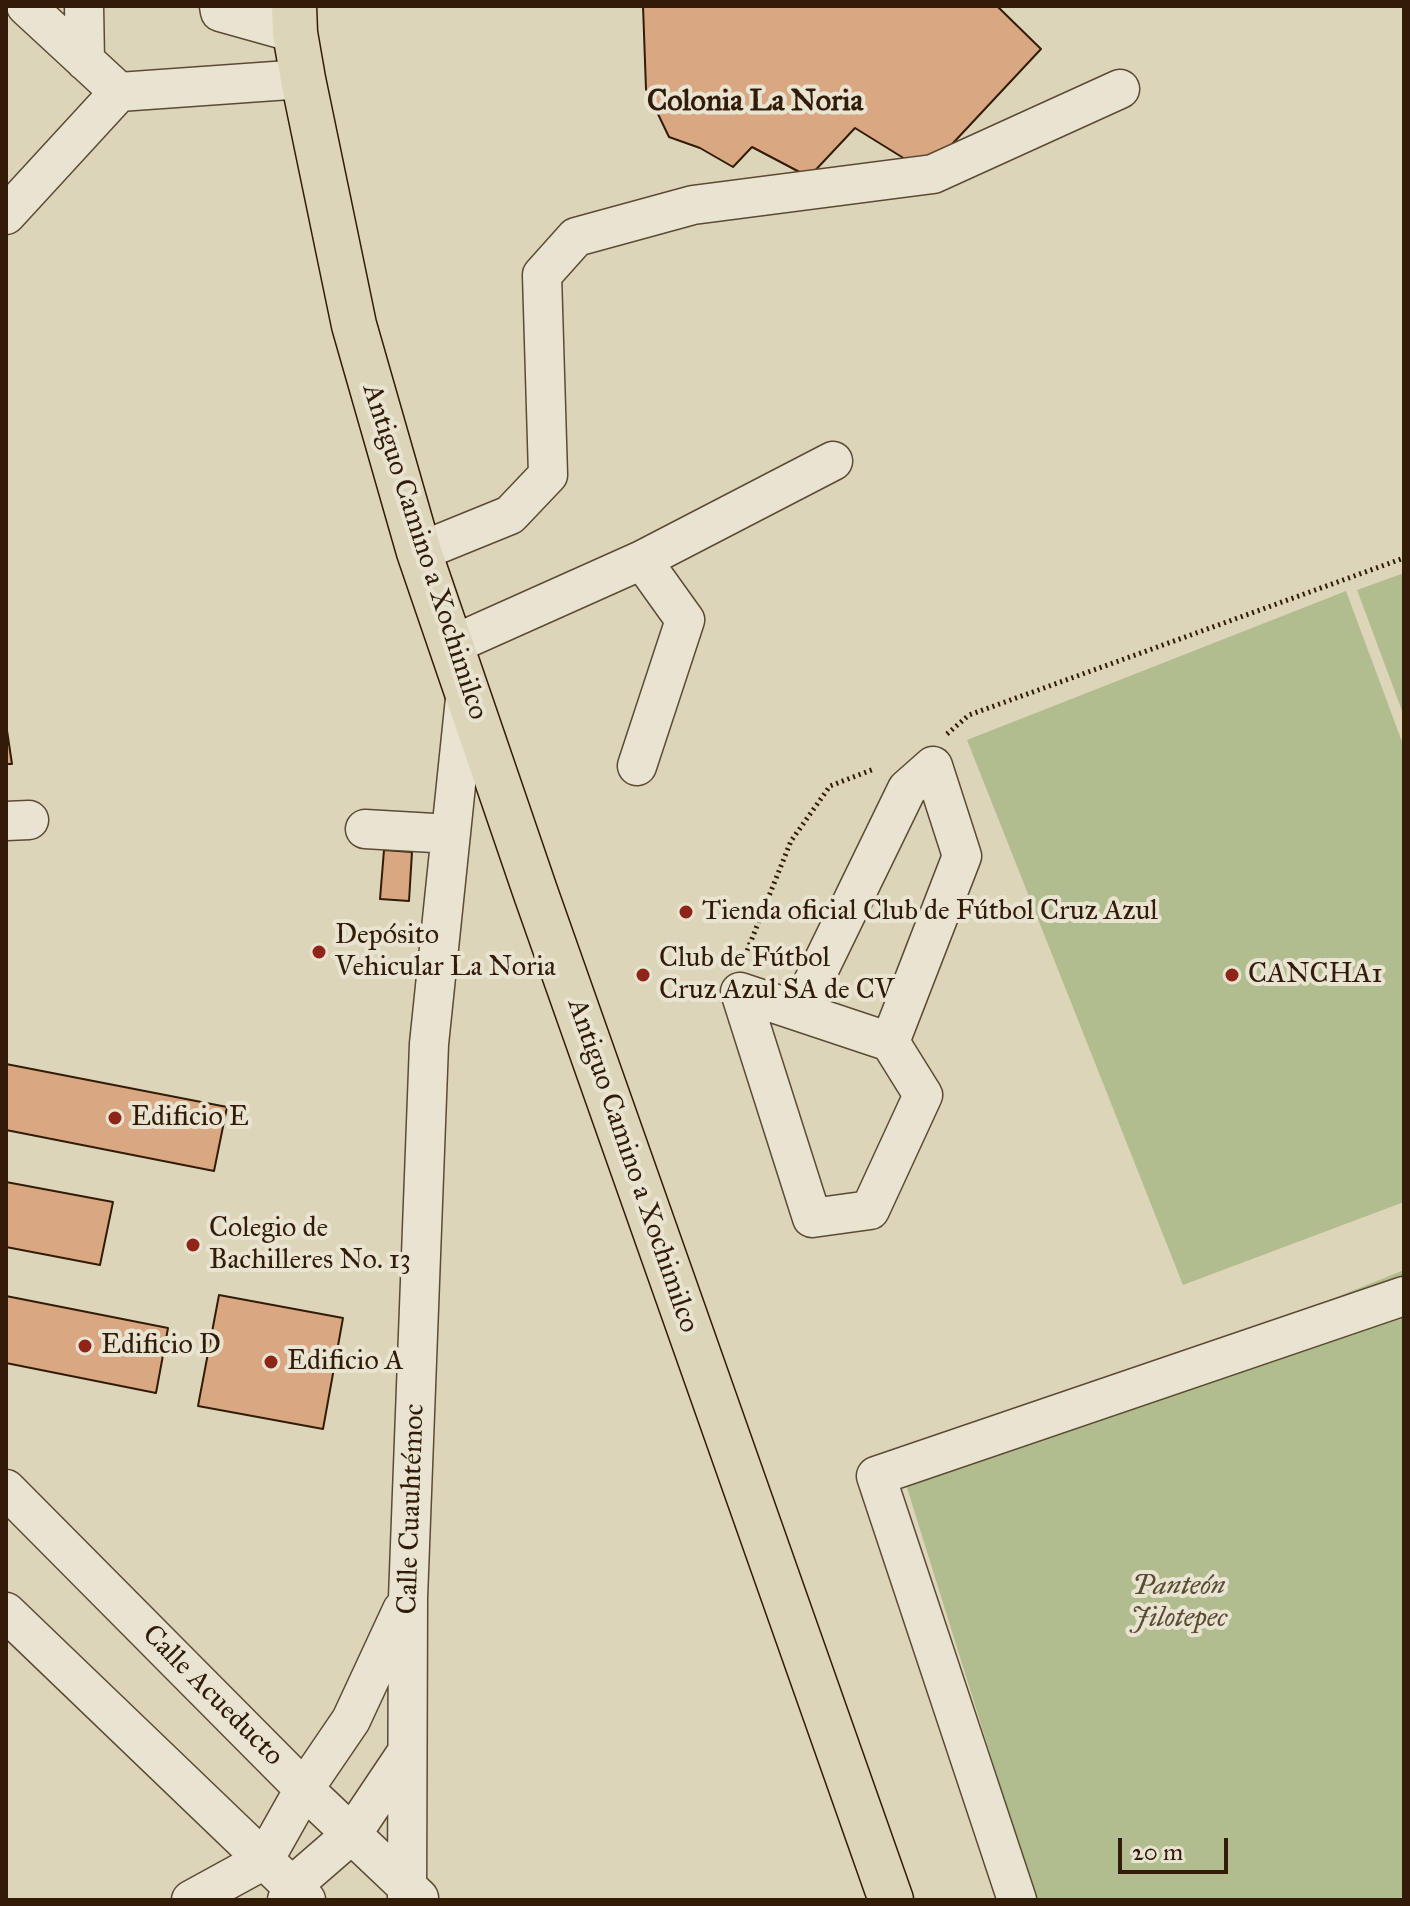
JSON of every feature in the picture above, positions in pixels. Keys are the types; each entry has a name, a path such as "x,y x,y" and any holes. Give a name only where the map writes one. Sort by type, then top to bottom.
{"main road":[{"name":"Antiguo Camino a Xochimilco","path":"295,20 303,79 354,325 419,552 891,1900"}],"street":[{"path":"26,6 119,92"},
{"path":"84,6 85,61"},
{"path":"219,6 220,12 295,20"},
{"path":"6,215 119,92 303,79"},
{"path":"419,552 510,515 548,475 542,275 576,237 693,205 933,174 1120,89"},
{"path":"452,645 642,560 833,461"},
{"path":"637,766 685,620 642,560"},
{"name":"Calle Cuauhtémoc","path":"412,1896 407,1752 408,1598 429,1044 466,688"},
{"path":"799,1011 907,789 933,766 962,856 890,1042"},
{"path":"365,829 451,834"},
{"path":"740,992 890,1042 923,1095 870,1210 812,1218 740,992"},
{"path":"1017,1900 876,1476 1404,1296"},
{"name":"Calle Acueducto","path":"6,1489 412,1896"},
{"path":"191,1900 264,1860 304,1789 351,1720 408,1598"},
{"path":"8,1625 264,1860 295,1895 352,1834 407,1752"}],"path":[{"path":"938,741 969,715 1404,558"},
{"path":"740,992 744,957 791,841 830,786 886,765"}],"green space":[{"path":"1404,573 1404,716 1357,590"},
{"name":"CANCHA1","path":"1346,591 1404,747 1404,1202 1183,1285 967,740"},
{"name":"Panteón Jilotepec","path":"1404,1270 1404,1900 1036,1900 902,1472"}],"building":[{"path":"643,6 997,6 1041,49 926,172 855,128 809,177 752,147 733,167 700,148 669,137 646,89"},
{"path":"6,724 12,764 6,764"},
{"path":"384,850 412,852 409,901 380,899"},
{"name":"Edificio E","path":"6,1064 227,1107 214,1171 6,1130"},
{"path":"6,1182 113,1202 100,1265 6,1247"},
{"name":"Edificio A","path":"219,1295 343,1318 323,1429 198,1406"},
{"name":"Edificio D","path":"6,1296 168,1328 156,1393 6,1363"}],"place":[{"name":"Tienda oficial Club de Fútbol Cruz Azul","path":"686,912"},
{"name":"Depósito Vehicular La Noria","path":"319,952"},
{"name":"Club de Fútbol Cruz Azul SA de CV","path":"643,975"},
{"name":"CANCHA1","path":"1232,975"},
{"name":"Edificio E","path":"115,1118"},
{"name":"Colegio de Bachilleres No. 13","path":"193,1245"},
{"name":"Edificio D","path":"85,1346"},
{"name":"Edificio A","path":"271,1362"}],"district":[{"name":"Colonia La Noria","path":"755,103"}]}
